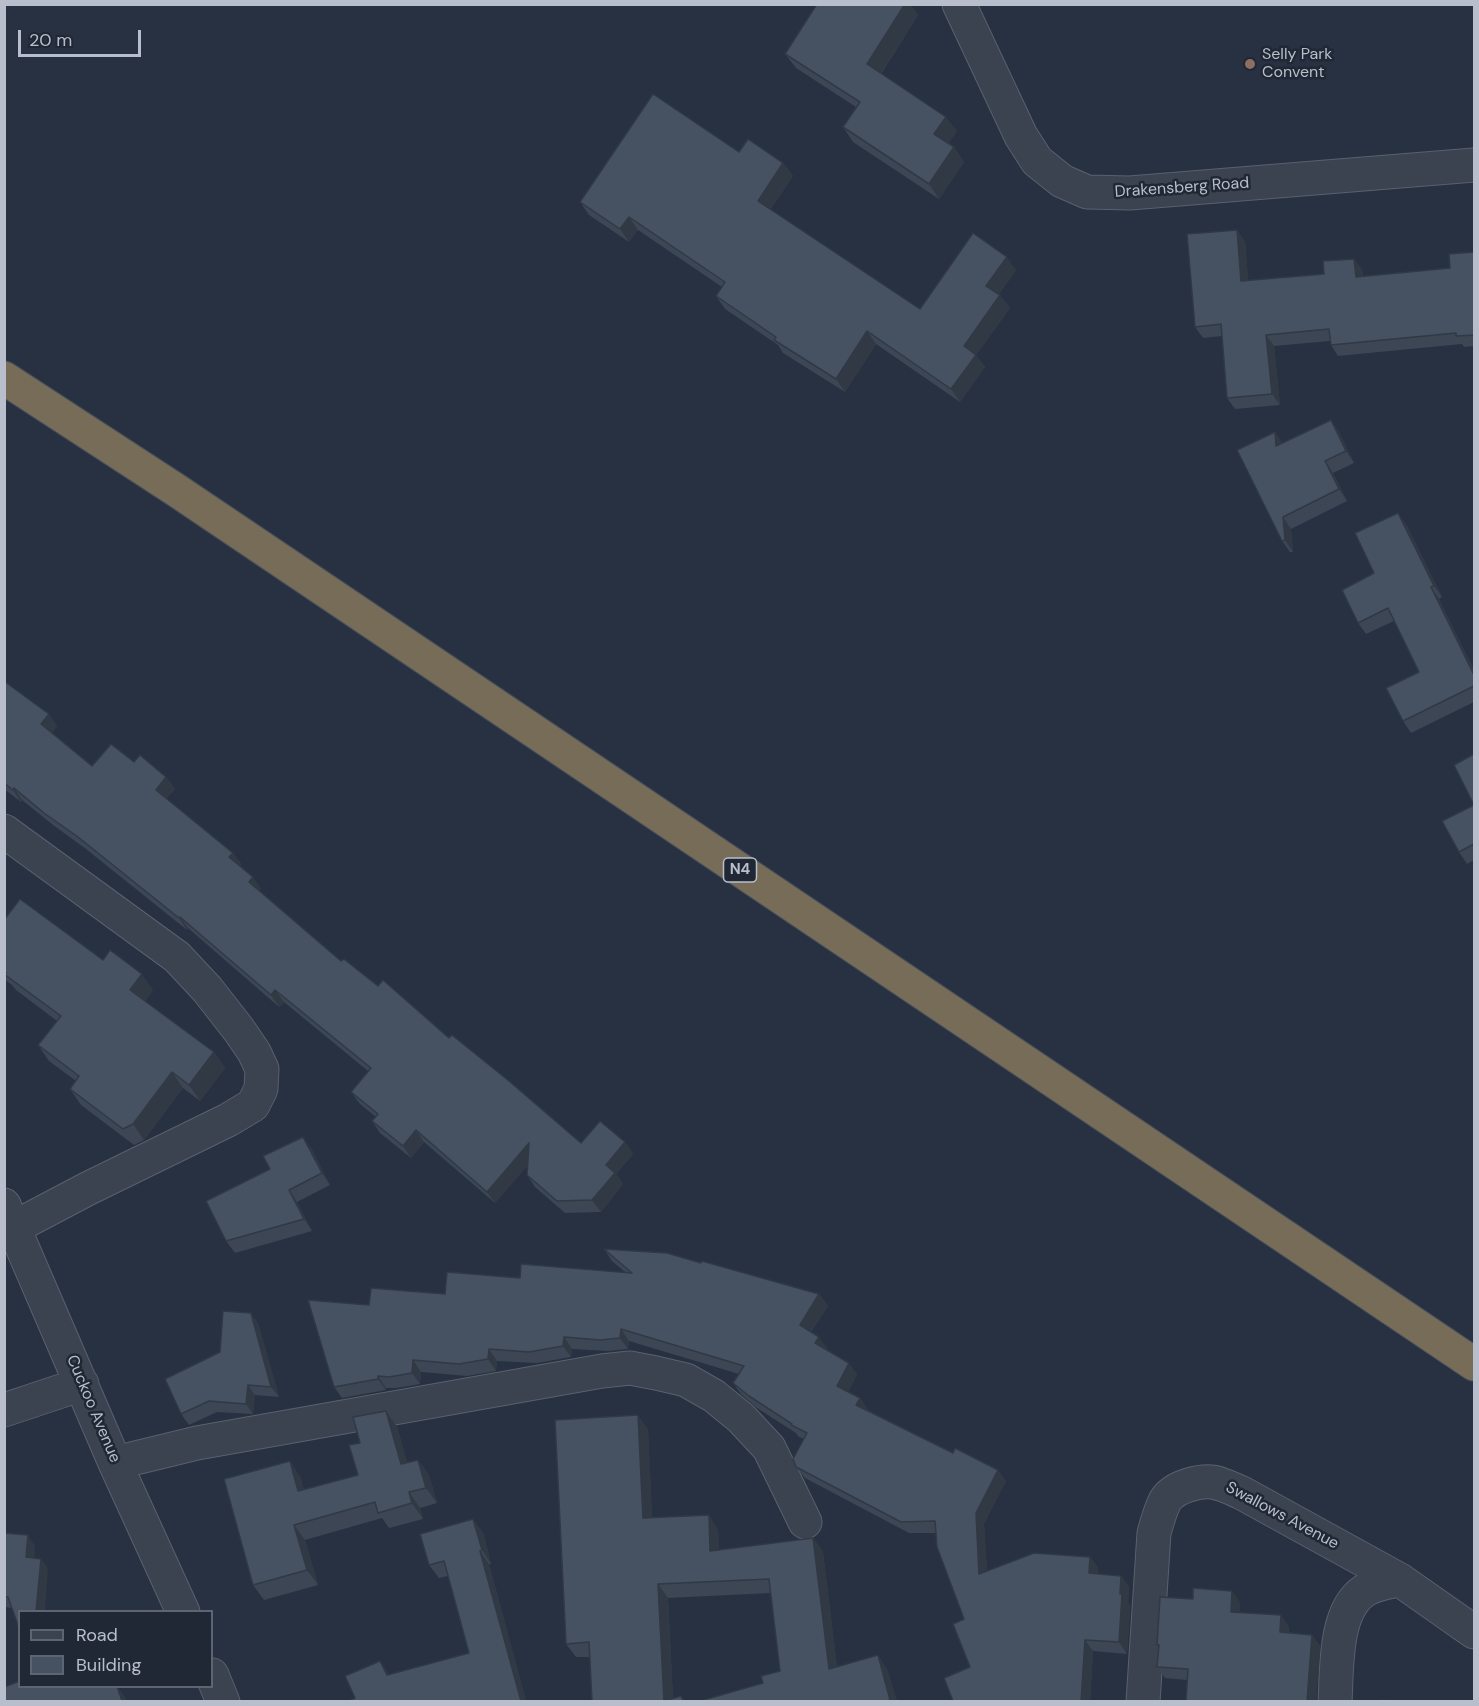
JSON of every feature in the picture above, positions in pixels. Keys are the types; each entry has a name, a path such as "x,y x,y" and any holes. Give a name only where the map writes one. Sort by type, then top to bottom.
{"highway":[{"name":"N4","path":"4,378 176,490 1474,1364"}],"street":[{"name":"Drakensberg Road","path":"959,4 1021,136 1037,161 1062,181 1087,192 1130,193 1474,165"},
{"path":"4,831 177,957 207,989 239,1030 262,1069 261,1089 253,1106 87,1189 10,1216"},
{"name":"Cuckoo Avenue","path":"10,1216 115,1462 183,1610"},
{"path":"115,1462 197,1443 602,1371 630,1368 686,1380 714,1396 741,1418 769,1448 805,1522"},
{"path":"4,1410 82,1384"},
{"name":"Swallows Avenue","path":"1143,1701 1154,1533 1166,1499 1177,1489 1196,1483 1218,1482 1242,1493 1400,1580 1474,1632"},
{"path":"1335,1701 1339,1640 1350,1604 1364,1591 1382,1583 1400,1580"},
{"path":"213,1677 223,1701"}],"building":[{"path":"817,4 905,4 867,64 946,117 934,134 954,147 929,184 843,127 860,102 785,54"},
{"path":"653,94 739,152 748,139 783,163 758,201 920,309 973,233 1007,257 986,286 1000,295 964,346 976,355 951,389 867,331 836,379 774,340 776,337 716,296 725,282 629,217 620,229 580,202"},
{"path":"1237,230 1241,281 1324,274 1323,261 1354,259 1356,277 1450,268 1449,254 1474,252 1474,335 1456,336 1456,333 1331,345 1329,329 1266,335 1272,394 1227,398 1221,324 1195,327 1187,234"},
{"path":"1331,420 1346,451 1325,461 1339,489 1283,517 1285,540 1282,541 1237,450 1275,432 1276,446"},
{"path":"1398,513 1474,675 1474,686 1403,721 1386,688 1419,672 1388,608 1358,623 1342,590 1374,573 1355,533"},
{"path":"4,681 49,714 41,724 92,766 111,744 134,762 140,755 166,777 156,790 233,853 229,857 253,877 249,882 341,961 344,959 378,986 383,980 449,1038 452,1035 581,1143 600,1121 625,1142 606,1165 615,1173 592,1200 557,1201 527,1175 529,1143 487,1192 416,1130 403,1146 372,1121 378,1114 351,1092 371,1068 275,990 271,995 180,917 14,788 13,790 4,783"},
{"path":"1474,754 1474,805 1454,765"},
{"path":"1474,805 1474,844 1459,852 1442,821"},
{"path":"20,899 103,960 110,950 142,974 130,990 214,1052 189,1085 172,1072 133,1124 123,1129 70,1089 79,1076 38,1045 61,1016 4,974 6,973 4,972 4,920"},
{"path":"303,1137 322,1173 289,1190 304,1219 226,1241 206,1201 270,1169 263,1156"},
{"path":"604,1249 667,1253 819,1294 800,1325 819,1337 815,1343 849,1363 837,1386 860,1398 856,1405 953,1453 955,1448 998,1470 976,1513 979,1574 1034,1553 1090,1557 1089,1573 1121,1576 1119,1642 1085,1640 1081,1701 953,1701 944,1678 970,1667 953,1624 964,1619 937,1547 935,1521 901,1522 796,1467 793,1459 807,1433 791,1425 733,1383 744,1366 621,1329 620,1338 600,1340 564,1337 563,1346 529,1352 489,1349 488,1359 459,1364 413,1360 412,1373 389,1377 378,1376 378,1379 334,1387 308,1300 369,1305 371,1288 445,1294 447,1272 520,1278 521,1264 632,1273"},
{"path":"223,1311 251,1313 271,1387 248,1385 246,1404 209,1401 181,1414 165,1379 220,1352"},
{"path":"386,1411 401,1464 418,1460 426,1488 409,1492 412,1503 378,1513 375,1502 294,1525 307,1570 253,1585 224,1479 290,1461 298,1491 358,1475 349,1445 360,1443 353,1417"},
{"path":"638,1415 643,1518 709,1515 710,1551 813,1538 829,1669 878,1655 890,1700 700,1701 763,1683 761,1676 780,1671 769,1579 658,1584 664,1701 592,1701 589,1642 566,1644 555,1420"},
{"path":"473,1519 521,1701 348,1701 355,1698 345,1676 380,1661 387,1675 469,1653 444,1561 429,1565 420,1534"},
{"path":"4,1533 28,1535 26,1557 41,1559 36,1610 18,1610 18,1625 8,1597 4,1597"},
{"path":"1193,1588 1232,1591 1231,1612 1281,1615 1280,1632 1312,1635 1307,1701 1186,1701 1188,1669 1157,1667 1159,1645 1157,1645 1160,1597 1193,1599"},
{"path":"18,1682 18,1688 118,1688 122,1701 4,1701 4,1687"},
{"path":"681,1696 683,1701 664,1701"}],"place":[{"name":"Selly Park Convent","path":"1250,64"}]}
